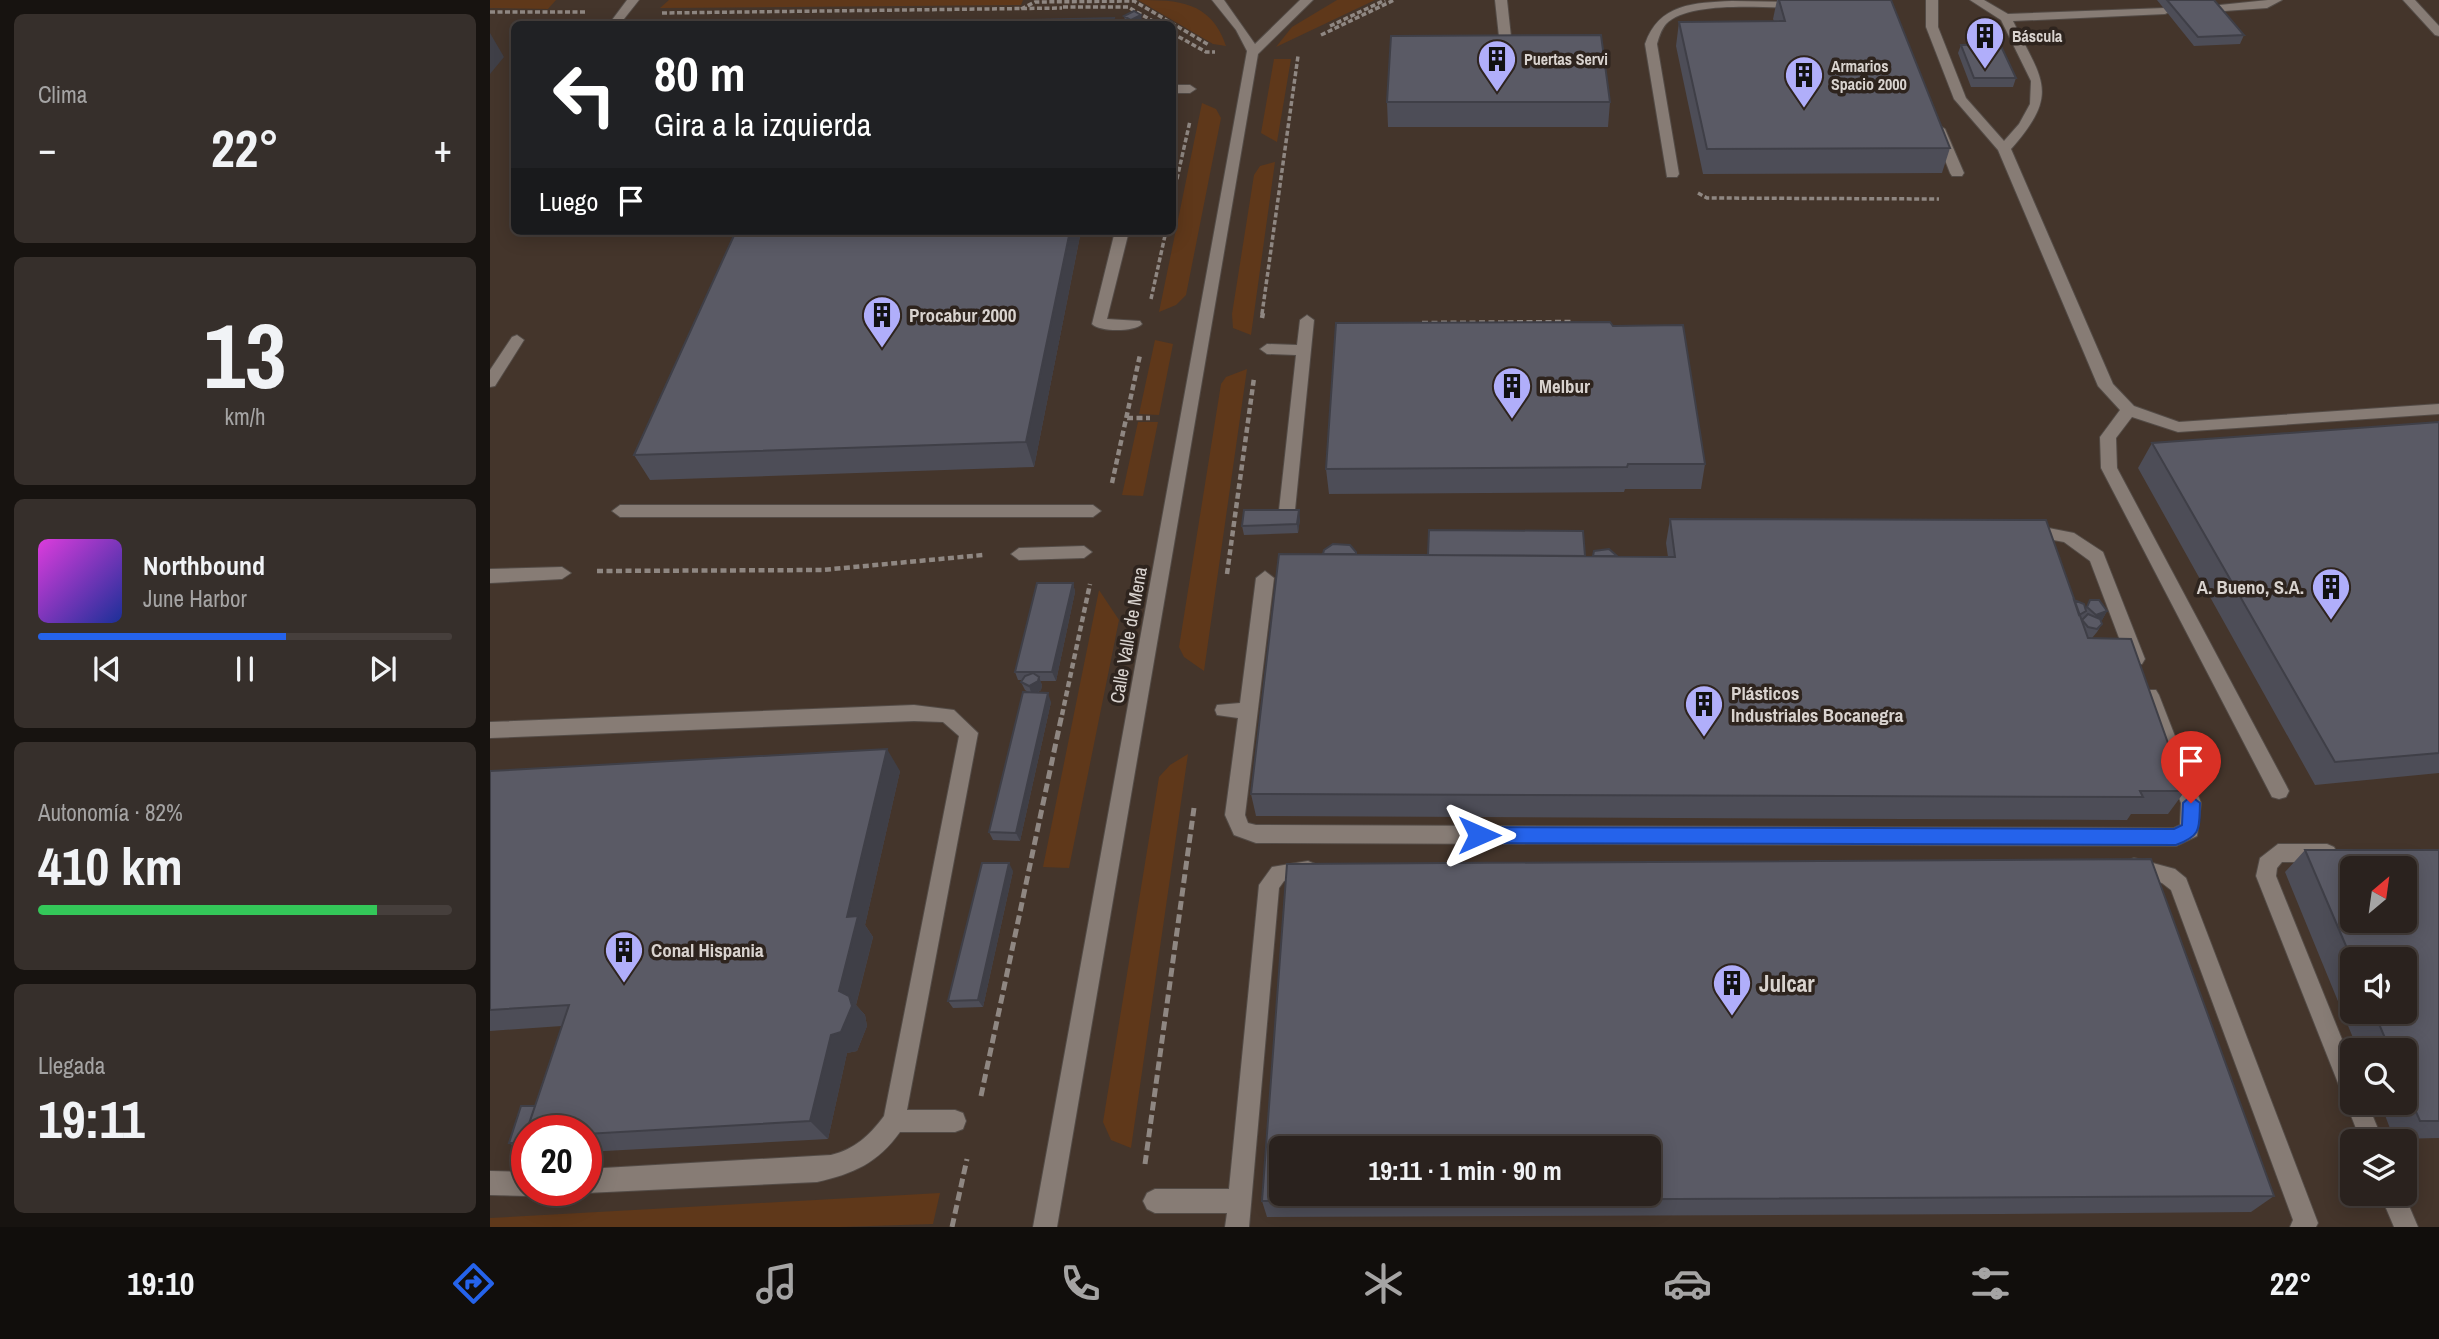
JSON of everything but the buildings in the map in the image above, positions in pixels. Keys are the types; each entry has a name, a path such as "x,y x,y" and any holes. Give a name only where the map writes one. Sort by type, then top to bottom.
{"street":[{"path":"616,21 633,0"},
{"path":"1218,0 1241,29 1252,49 1307,0"},
{"path":"1501,0 1507,55"},
{"path":"1932,0 1932,27 1960,99 2004,149 2106,386 2129,410 2178,426 2439,409"},
{"path":"1976,0 2006,18 2037,81 2036,104 2025,125 2004,149"},
{"path":"2210,9 2267,5 2276,0"},
{"path":"2409,0 2439,33"},
{"path":"1672,174 1651,44 1656,27 1669,16 1700,8 1775,2 1817,5"},
{"path":"2006,18 2165,11"},
{"name":"Calle Valle de Mena","path":"1045,1227 1252,49"},
{"path":"1176,89 1190,89"},
{"path":"1937,122 1957,173"},
{"path":"1121,235 1099,324 1135,324"},
{"path":"1287,510 1307,320"},
{"path":"490,383 517,340"},
{"path":"1267,349 1304,350"},
{"path":"2129,410 2108,437 2109,468 2279,791"},
{"path":"620,511 1093,511"},
{"path":"1265,578 1235,815 1241,829 1256,834 2176,837 2190,830 2191,803 2098,557 2068,537 2015,530"},
{"path":"1019,554 1084,552"},
{"path":"490,576 562,573"},
{"path":"1224,710 1247,711"},
{"path":"490,730 914,713 947,715 970,733 894,1121 876,1148 852,1163 817,1171 602,1180"},
{"path":"2340,1062 2266,876 2267,864 2278,853 2345,853"},
{"path":"2116,867 2146,867 2168,875 2179,884 2306,1223 2302,1227"},
{"path":"1237,1227 1269,885 1279,873 1322,870"},
{"path":"894,1121 955,1121"},
{"path":"490,1183 511,1184"},
{"path":"1155,1201 1239,1201"},
{"path":"2397,1206 2406,1227"}],"path":[{"path":"1062,8 1065,0"},
{"path":"490,12 1128,7 1153,21"},
{"path":"1261,323 1298,54"},
{"path":"1176,183 1191,114"},
{"path":"1672,174 1683,186 1707,198 1939,200 1954,192 1957,173"},
{"path":"1149,310 1165,235"},
{"path":"1417,323 1497,320 1579,323"},
{"path":"1112,485 1141,353"},
{"path":"562,573 637,569 822,570 1019,554"},
{"path":"978,1108 1091,579"},
{"path":"952,1227 968,1155"}],"shaded area":[{"path":"490,0 2439,0 2439,1227 490,1227"},
{"path":"490,0 556,0 548,9 490,8"},
{"path":"669,0 1023,0 1021,5 660,8"},
{"path":"1138,0 1167,1 1191,6 1212,20 1226,46 1213,44"},
{"path":"1337,0 1375,0 1276,47 1292,27"},
{"path":"1274,59 1291,59 1277,142 1261,133"},
{"path":"1202,103 1216,109 1221,118 1186,295 1176,305 1159,312"},
{"path":"1275,162 1251,335 1233,328 1232,314 1254,175 1260,166"},
{"path":"1155,340 1173,344 1159,415 1139,414"},
{"path":"1247,369 1204,671 1184,657 1179,647 1221,384 1226,377"},
{"path":"1138,422 1158,422 1143,496 1122,495"},
{"path":"1099,590 1119,620 1069,868 1043,867"},
{"path":"1188,754 1131,1148 1111,1140 1103,1122 1159,777 1170,765"},
{"path":"940,1193 933,1224 840,1227 490,1227 490,1218"}],"place":[{"name":"Báscula","path":"1985,70"},
{"name":"Puertas Servi","path":"1497,93"},
{"name":"Armarios Spacio 2000","path":"1804,109"},
{"name":"Procabur 2000","path":"882,349"},
{"name":"Melbur","path":"1512,420"},
{"name":"A. Bueno, S.A.","path":"2331,621"},
{"name":"Plásticos Industriales Bocanegra","path":"1704,738"},
{"name":"Conal Hispania","path":"624,984"},
{"name":"Julcar","path":"1732,1017"}],"route":[{"path":"1479,835 2176,837 2190,830 2191,803"}]}
